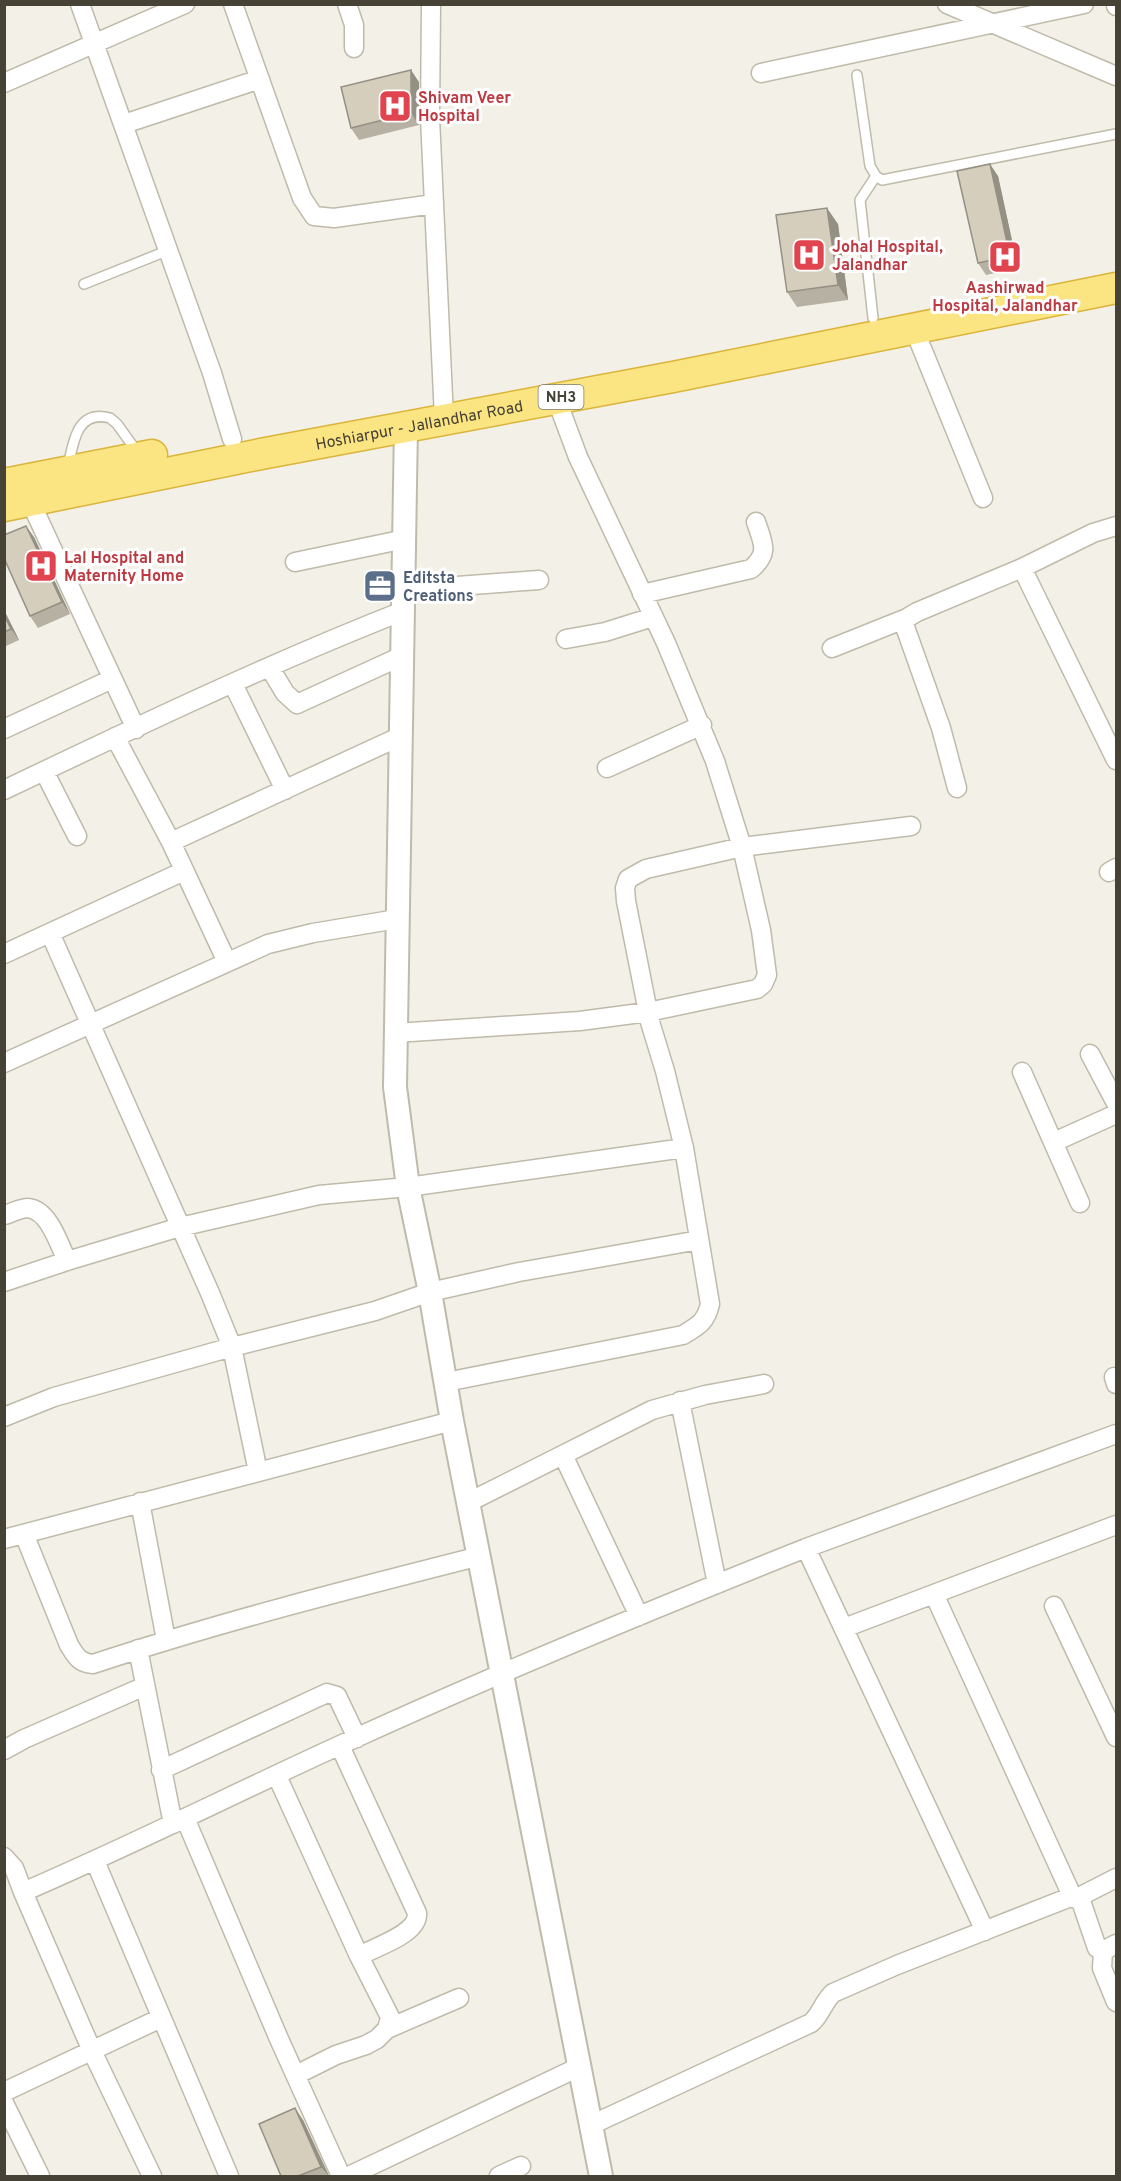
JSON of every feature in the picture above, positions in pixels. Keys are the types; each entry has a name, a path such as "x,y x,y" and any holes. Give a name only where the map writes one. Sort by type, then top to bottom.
{"highway":[{"name":"Hoshiarpur - Jallandhar Road","path":"17,504 368,423 669,359 1116,269"},
{"name":"Hoshiarpur - Jallandhar Road","path":"4,484 232,439 368,423 406,426 443,408 556,398 1116,288"}],"street":[{"path":"80,4 212,373 232,439"},
{"path":"4,83 185,4"},
{"path":"233,4 302,198 314,216 334,218 434,204"},
{"path":"347,4 354,25 354,48"},
{"path":"431,4 430,118 443,408"},
{"path":"947,4 1116,76"},
{"path":"761,74 1083,4"},
{"path":"124,124 260,79"},
{"path":"914,329 983,498"},
{"path":"395,1033 580,1020 648,1012 757,989 763,984 767,975 767,963 742,847 716,761 653,617 578,457 556,398"},
{"path":"406,426 395,1087 408,1187 430,1292 452,1421 601,2176"},
{"path":"17,504 112,679 135,729"},
{"path":"642,594 751,569 759,563 764,554 756,522"},
{"path":"832,648 1022,568 1093,533 1116,526"},
{"path":"295,562 405,539"},
{"path":"1022,568 1116,760"},
{"path":"4,790 115,737 270,668 404,601 539,580"},
{"path":"566,639 605,632 653,617"},
{"path":"907,618 903,624 904,630 941,728 957,788"},
{"path":"270,668 285,693 297,704 402,656"},
{"path":"4,729 112,679"},
{"path":"233,684 285,790"},
{"path":"607,768 702,725"},
{"path":"171,842 401,736"},
{"path":"115,737 171,842 227,962"},
{"path":"44,771 77,836"},
{"path":"446,1382 683,1335 700,1326 707,1317 710,1304 684,1148 648,1012 626,901 625,888 628,879 646,869 742,847 911,826"},
{"path":"4,954 184,871"},
{"path":"4,1063 227,962 285,939 397,919"},
{"path":"50,933 210,1293 231,1347 258,1472"},
{"path":"1090,1054 1116,1103"},
{"path":"1022,1072 1080,1203"},
{"path":"1054,1142 1116,1114"},
{"path":"4,1282 180,1227 319,1195 408,1187 684,1148"},
{"path":"4,1215 21,1209 37,1211 44,1217 67,1261"},
{"path":"4,1417 54,1397 231,1347 375,1311 430,1292 519,1272 699,1240"},
{"path":"469,1502 652,1410 680,1401 764,1384"},
{"path":"680,1401 717,1584"},
{"path":"4,1539 452,1421"},
{"path":"23,1892 95,1862 502,1672 806,1548 1116,1434"},
{"path":"563,1455 639,1616"},
{"path":"140,1502 166,1640"},
{"path":"844,1628 1116,1525"},
{"path":"24,1534 69,1645 84,1664 93,1664 166,1640 285,1606 480,1556"},
{"path":"806,1548 985,1930"},
{"path":"934,1594 1075,1898 1082,1904 1097,1948 1110,1948 1102,1968 1116,2002"},
{"path":"1054,1606 1116,1737"},
{"path":"138,1649 161,1770 179,1821 341,2176"},
{"path":"4,1750 145,1686"},
{"path":"161,1770 327,1694 337,1696 357,1738"},
{"path":"340,1746 418,1919 411,1929 359,1956"},
{"path":"277,1776 359,1956 386,2005 390,2017 387,2029"},
{"path":"4,1857 14,1868 92,2051 152,2176"},
{"path":"95,1862 229,2176"},
{"path":"591,2126 811,2023 818,2018 826,1999 833,1993 985,1930 1075,1898 1116,1878"},
{"path":"296,2074 336,2055 366,2045 377,2039 387,2029 459,1998"},
{"path":"4,2092 160,2018"},
{"path":"349,2176 579,2067"},
{"path":"4,2103 40,2176"},
{"path":"499,2176 520,2166"}],"lane":[{"path":"857,75 870,166 876,176 882,180 1116,134"},
{"path":"873,318 860,201 876,176"},
{"path":"84,284 169,250"},
{"path":"67,472 76,430 82,423 93,418 104,416 110,418 141,457"}],"building":[{"path":"411,70 411,113 351,128 341,87"},
{"path":"990,164 1010,256 978,263 957,171"},
{"path":"827,208 838,285 787,292 776,215"},
{"path":"26,526 62,602 30,616 4,558 4,535"},
{"path":"4,615 11,629 4,632"},
{"path":"295,2108 321,2167 298,2176 281,2176 259,2124"}],"place":[{"name":"Shivam Veer Hospital","path":"395,106"},
{"name":"Johal Hospital, Jalandhar","path":"809,255"},
{"name":"Aashirwad Hospital, Jalandhar","path":"1005,257"},
{"name":"Lal Hospital and Maternity Home","path":"41,566"},
{"name":"Editsta Creations","path":"380,586"}]}
